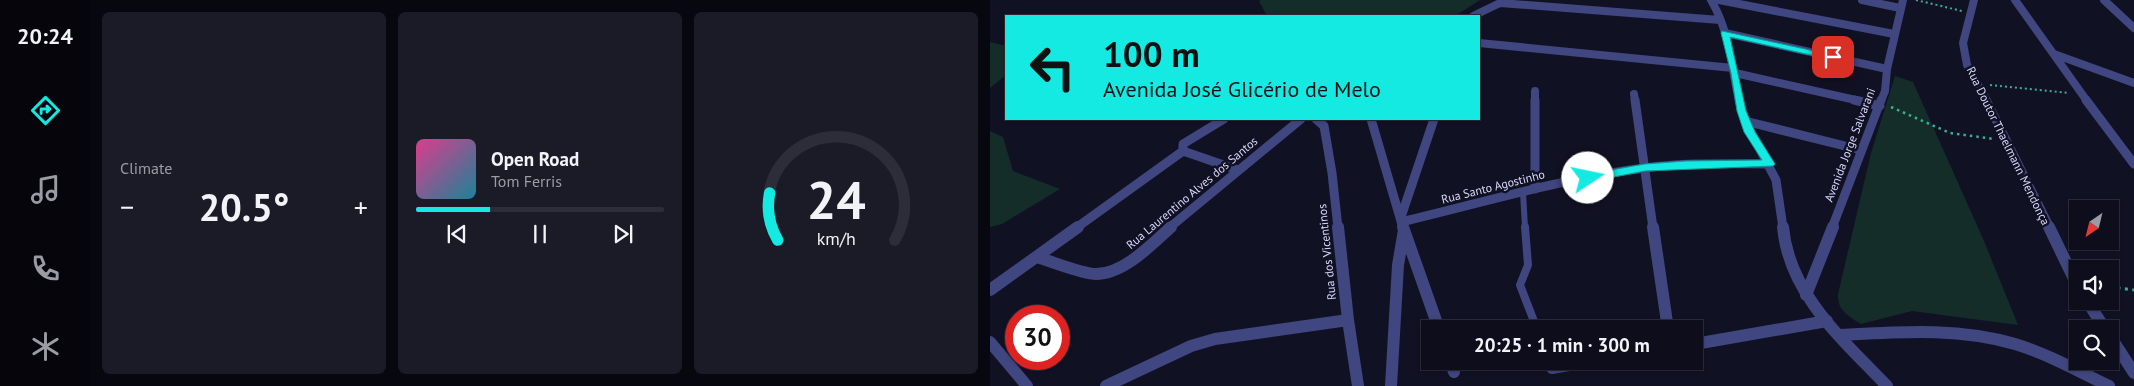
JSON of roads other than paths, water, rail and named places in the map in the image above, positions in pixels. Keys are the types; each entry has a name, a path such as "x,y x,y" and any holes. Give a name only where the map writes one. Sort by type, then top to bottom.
{"street":[{"path":"1711,0 1725,33 1742,111 1750,132 1770,164 1776,181 1786,251 1796,278 1806,295 1827,321 1887,386"},
{"path":"1719,0 1894,34"},
{"path":"1862,0 1902,4"},
{"name":"Rua Doutor Thaelmann Mendonça","path":"1974,0 1963,43 1963,51 1976,84 2008,141 2069,268"},
{"path":"2015,0 2081,94 2134,164"},
{"path":"2104,0 2134,28"},
{"path":"1475,15 1500,3 1720,20"},
{"name":"Avenida Jorge Salvarani","path":"1806,295 1885,91 1887,69 1902,4"},
{"path":"1725,33 1887,69"},
{"path":"1480,43 1734,70 1880,104"},
{"path":"2054,54 2134,83"},
{"path":"1535,92 1535,188"},
{"path":"1634,94 1667,320"},
{"path":"1183,151 1183,144 1222,120"},
{"name":"Rua Laurentino Alves dos Santos","path":"1036,258 1095,274 1110,272 1140,255 1180,218 1300,120"},
{"name":"Rua dos Vicentinos","path":"1317,120 1324,126 1332,173 1348,320 1358,386"},
{"path":"1371,120 1402,223 1436,320"},
{"path":"1391,386 1402,223 1434,120"},
{"path":"1746,121 1861,150"},
{"path":"1183,151 1238,170"},
{"path":"990,290 1183,151"},
{"name":"Rua Santo Agostinho","path":"1402,223 1535,188 1645,168 1686,165 1770,164"},
{"path":"1106,386 1191,346 1215,339 1348,320"},
{"path":"1703,343 1827,321"},
{"path":"1840,335 1915,331 1964,334 2006,342 2042,354 2109,386"},
{"path":"990,342 1024,385"},
{"path":"2119,350 2134,373"}],"lane":[{"path":"1524,192 1528,265 1520,284 1534,320"}]}
